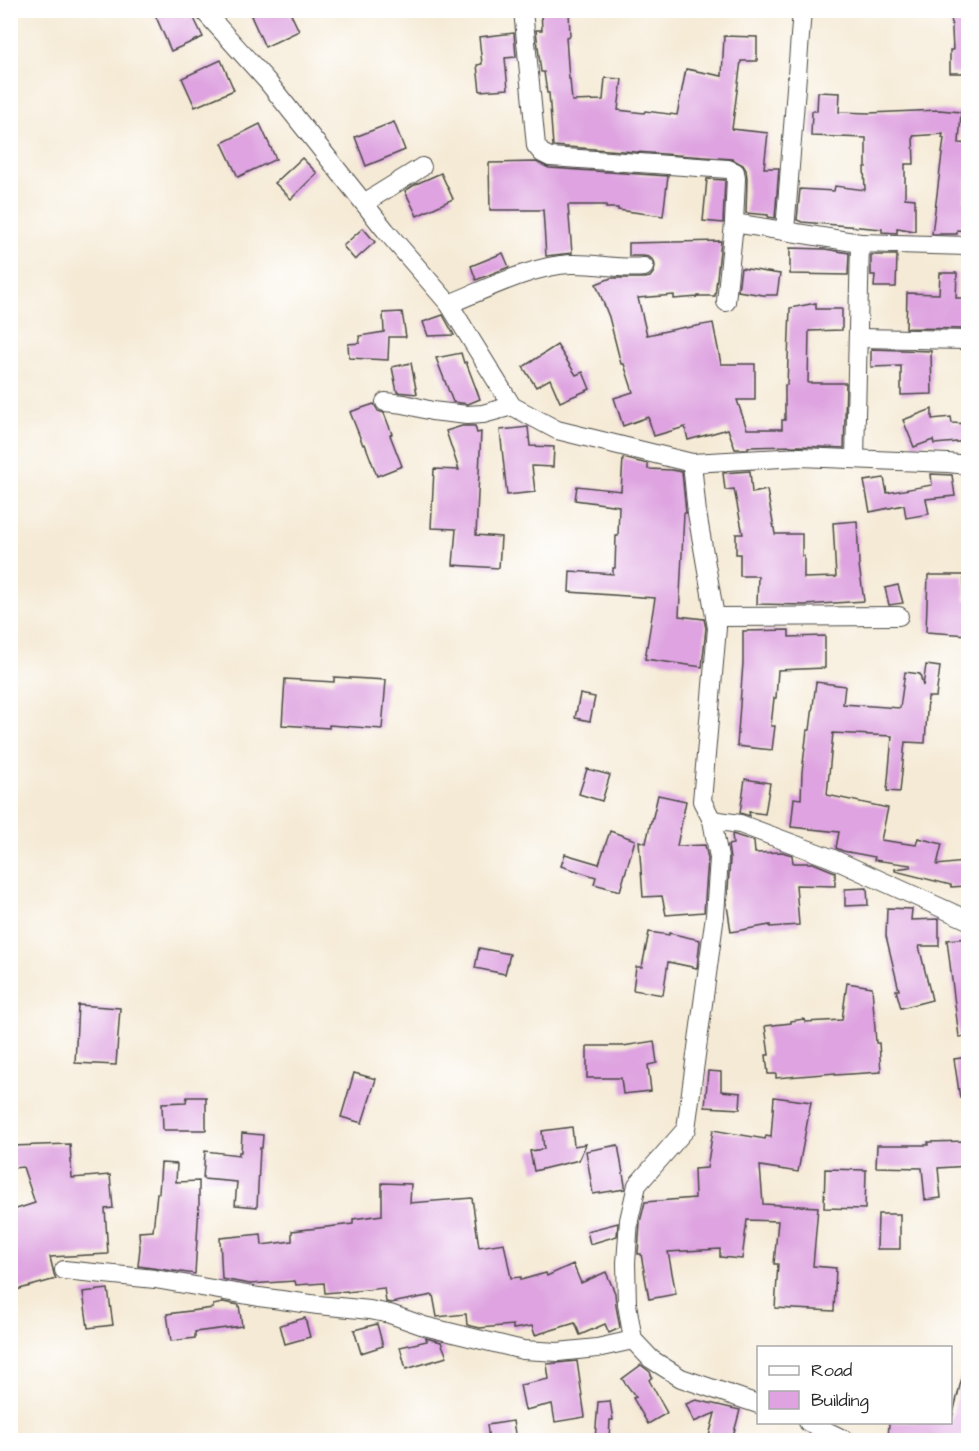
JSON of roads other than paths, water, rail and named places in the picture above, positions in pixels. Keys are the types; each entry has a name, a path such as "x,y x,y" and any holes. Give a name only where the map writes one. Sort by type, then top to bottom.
{"street":[{"path":"203,10 267,81 386,231 449,304 512,406 557,430 692,463 800,457 969,465"},
{"path":"523,10 536,146 542,153 550,157 728,169 735,172 734,224 726,302"},
{"path":"785,231 802,10"},
{"path":"364,203 422,167"},
{"path":"734,224 860,243 969,246"},
{"path":"855,459 860,243"},
{"path":"449,304 527,273 549,267 572,264 629,269 644,267"},
{"path":"858,338 969,340"},
{"path":"385,402 467,415 483,414 512,406"},
{"path":"692,463 697,513 717,627 702,801 712,820 719,858 715,915 686,1129 637,1185 629,1220 626,1263 627,1304 633,1340 651,1359 681,1378 757,1403"},
{"path":"716,617 899,616"},
{"path":"712,820 740,824 831,858 969,920"},
{"path":"64,1270 155,1279 259,1297 369,1310 524,1350 558,1352 597,1348 633,1340"},
{"path":"812,1424 845,1440"}]}
